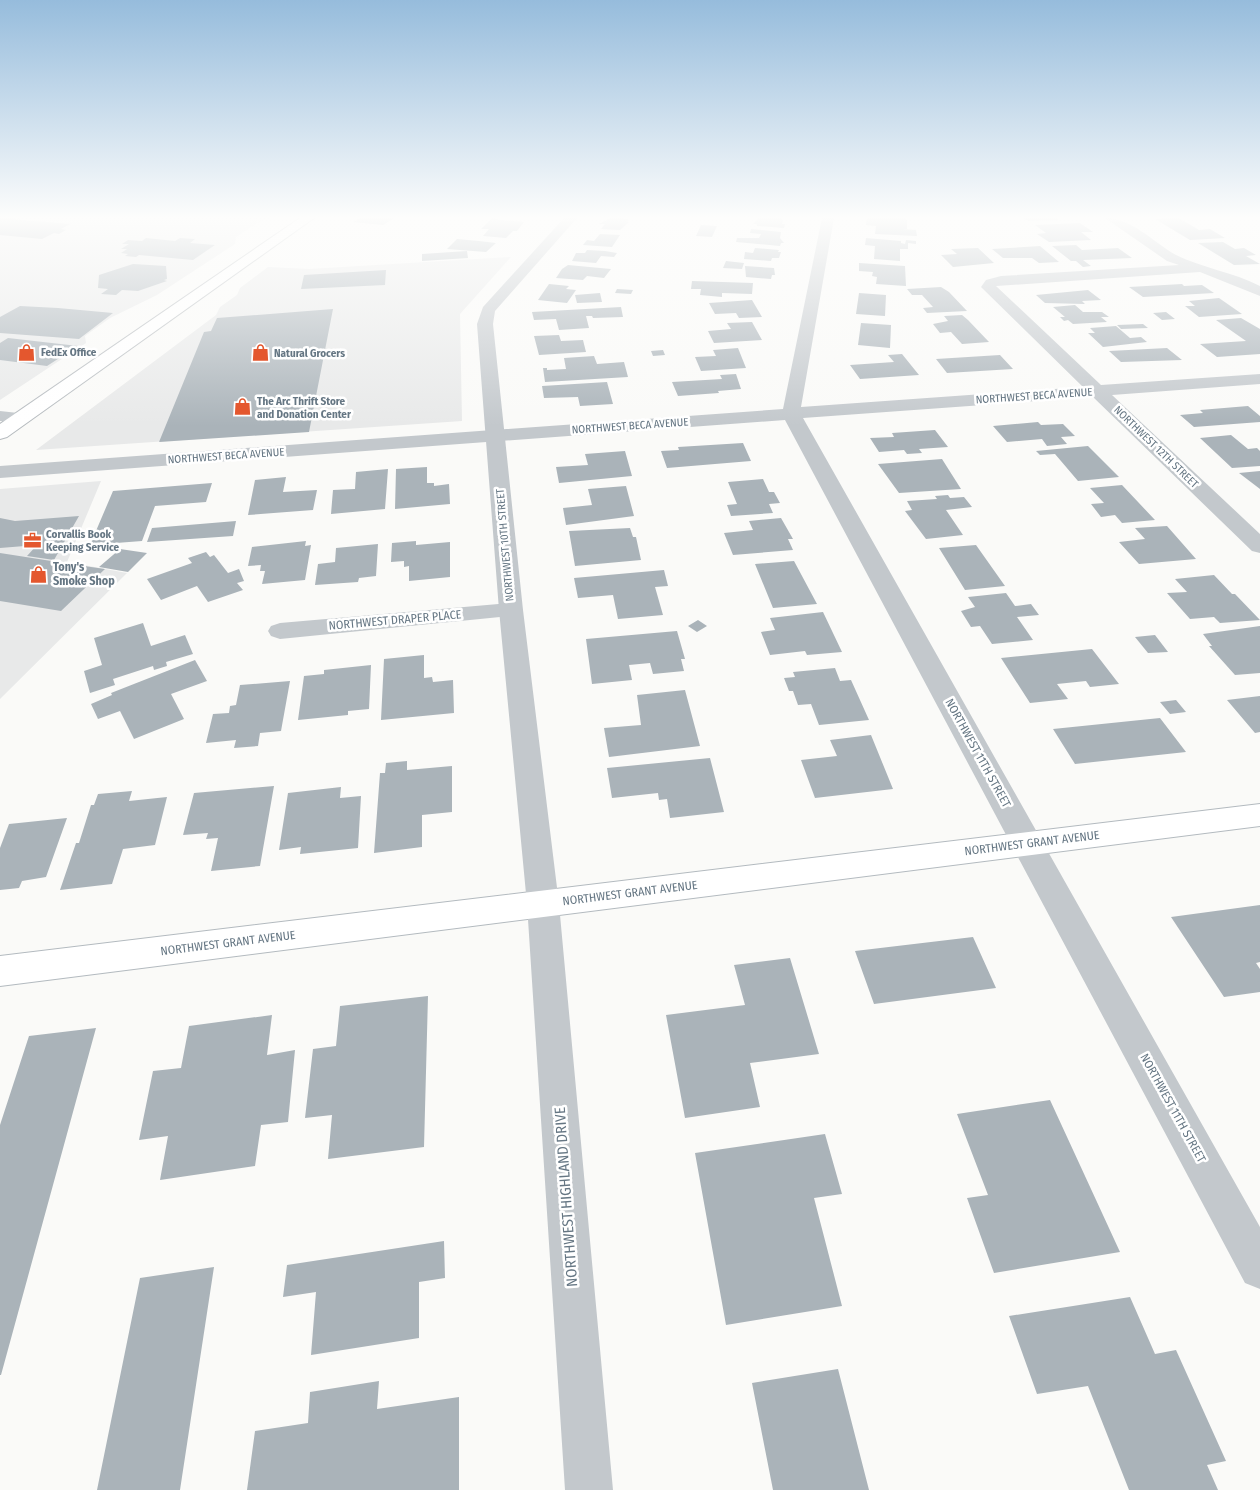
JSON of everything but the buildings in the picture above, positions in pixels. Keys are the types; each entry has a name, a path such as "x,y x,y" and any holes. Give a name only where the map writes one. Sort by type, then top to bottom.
{"main road":[{"path":"0,433 208,288"},
{"name":"NORTHWEST GRANT AVENUE","path":"0,971 1260,815"}],"street":[{"name":"NORTHWEST 10TH STREET","path":"511,288 486,316 511,610 543,904"},
{"path":"791,414 815,288"},
{"name":"NORTHWEST 12TH STREET","path":"990,288 1260,546"},
{"name":"NORTHWEST BECA AVENUE","path":"0,472 1260,379"},
{"name":"NORTHWEST 11TH STREET","path":"791,414 1029,844 1260,1268"},
{"path":"0,416 21,418"},
{"name":"NORTHWEST DRAPER PLACE","path":"280,631 511,610"},
{"name":"NORTHWEST HIGHLAND DRIVE","path":"543,904 589,1490"}],"shaded area":[{"path":"0,288 168,288 110,318 85,336 86,343 0,400"},
{"path":"240,288 484,288 460,314 462,421 36,450 216,315 220,307 237,295"},
{"path":"101,481 67,562 127,573 0,699 0,489"}],"place":[{"name":"FedEx Office","path":"27,352"},
{"name":"Natural Grocers","path":"260,353"},
{"name":"The Arc Thrift Store and Donation Center","path":"243,407"},
{"name":"Corvallis Book Keeping Service","path":"32,540"},
{"name":"Tony's Smoke Shop","path":"39,574"}]}
